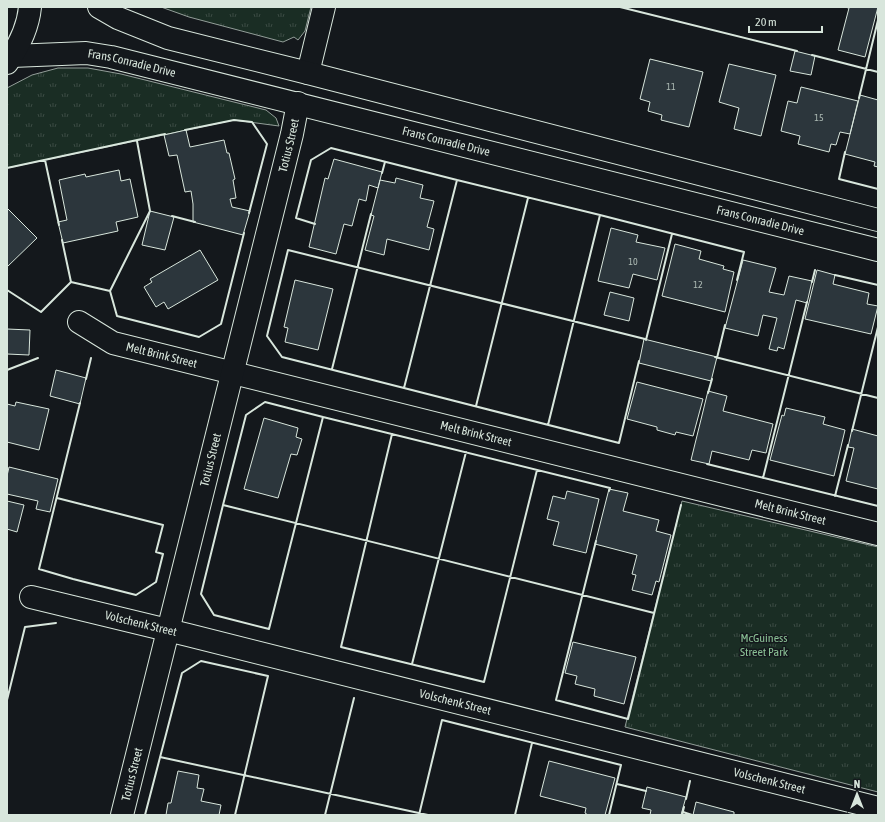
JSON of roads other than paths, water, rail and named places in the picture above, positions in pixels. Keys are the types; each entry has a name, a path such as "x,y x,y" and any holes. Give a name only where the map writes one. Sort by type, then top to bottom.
{"street":[{"path":"9,60 24,34 30,7"},
{"path":"99,7 118,18 168,38 308,72 878,220"},
{"path":"308,72 324,7"},
{"name":"Frans Conradie Drive","path":"9,60 86,53 111,57 878,250"},
{"name":"Totius Street","path":"122,815 233,373 292,134 298,104"},
{"name":"Melt Brink Street","path":"79,322 113,342 878,534"},
{"name":"Volschenk Street","path":"31,597 878,808"}],"park label":[{"name":"McGuiness Street Park","path":"764,645"}]}
